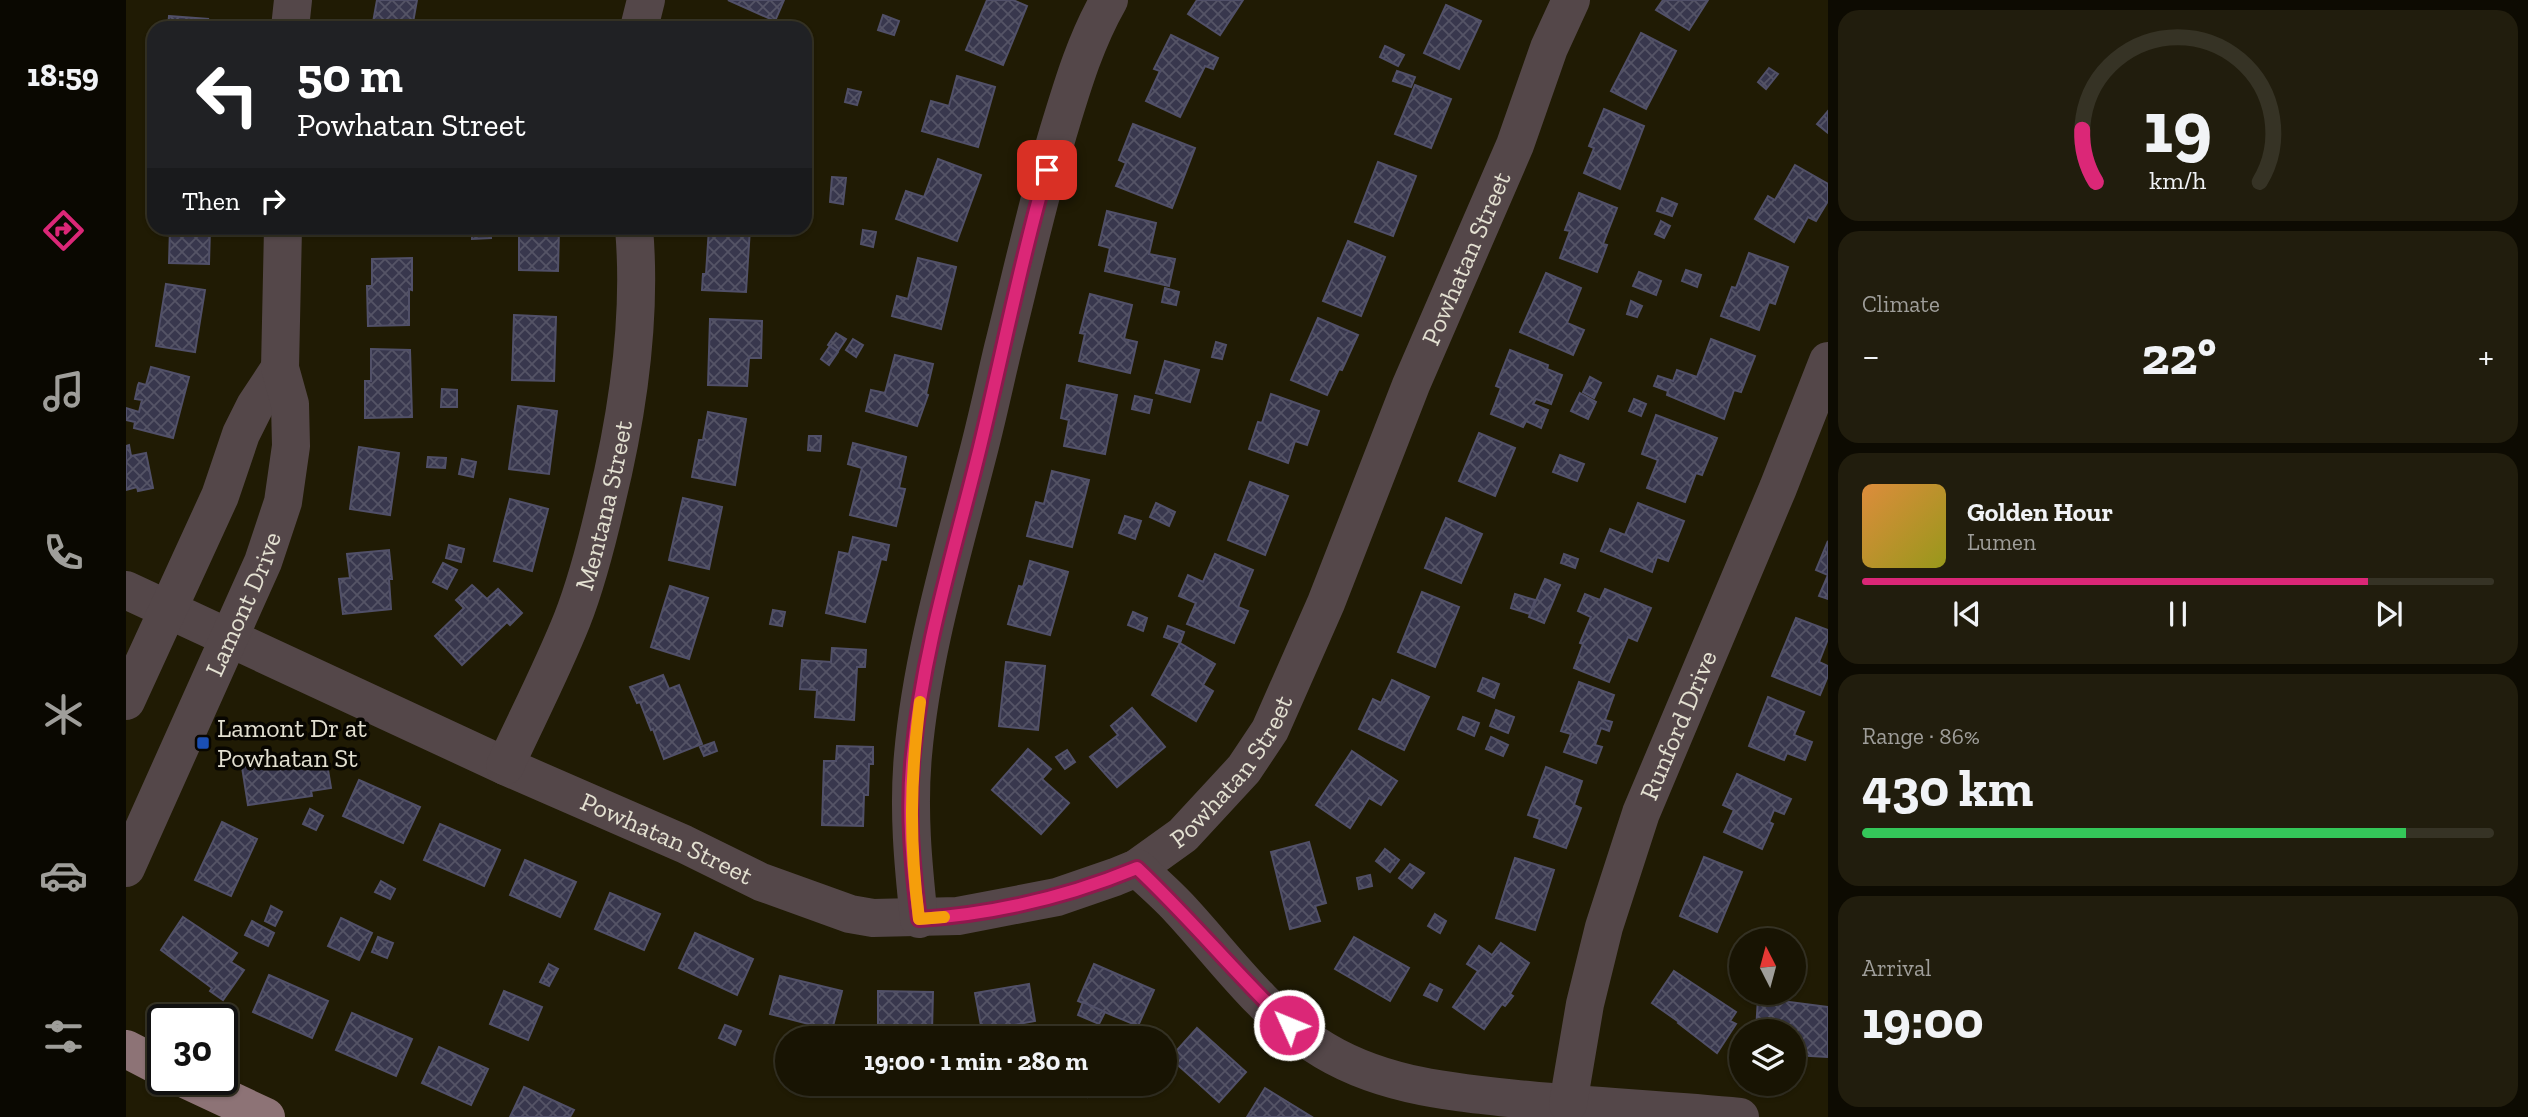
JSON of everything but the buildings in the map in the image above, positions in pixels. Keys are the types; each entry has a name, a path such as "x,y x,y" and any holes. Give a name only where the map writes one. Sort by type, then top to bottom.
{"main road":[{"path":"126,1049 147,1060"},
{"path":"219,1095 266,1117"}],"street":[{"path":"291,21 293,0"},
{"path":"641,21 646,0"},
{"path":"919,919 912,856 911,808 913,756 924,672 940,596 976,461 1041,193 1076,71 1108,0"},
{"name":"Powhatan Street","path":"126,590 505,766 684,844 761,882 830,908 873,918 958,916 1057,897 1137,868 1183,835 1206,812 1244,769 1270,730 1326,604 1410,385 1515,145 1549,48 1571,0"},
{"name":"Lamont Drive","path":"126,868 263,562 283,502 291,446 290,404 280,369 283,235"},
{"name":"Mentana Street","path":"505,766 573,619 592,561 628,401 635,330 635,235"},
{"name":"Runford Drive","path":"1568,1104 1584,1004 1641,813 1828,360"},
{"path":"126,701 220,496 241,434 255,406 280,369"},
{"path":"1137,868 1178,907 1246,983 1289,1025 1312,1044 1368,1073 1428,1088 1568,1104 1740,1117"}],"slow traffic":[{"path":"920,702 913,756 911,808 912,856 919,919 944,917"}],"place":[{"name":"Lamont Dr at Powhatan St","path":"203,743"}],"route":[{"path":"1047,170 940,596 924,672 913,756 911,808 912,856 919,919 958,916 1057,897 1137,868 1178,907 1253,991 1289,1025"}]}
